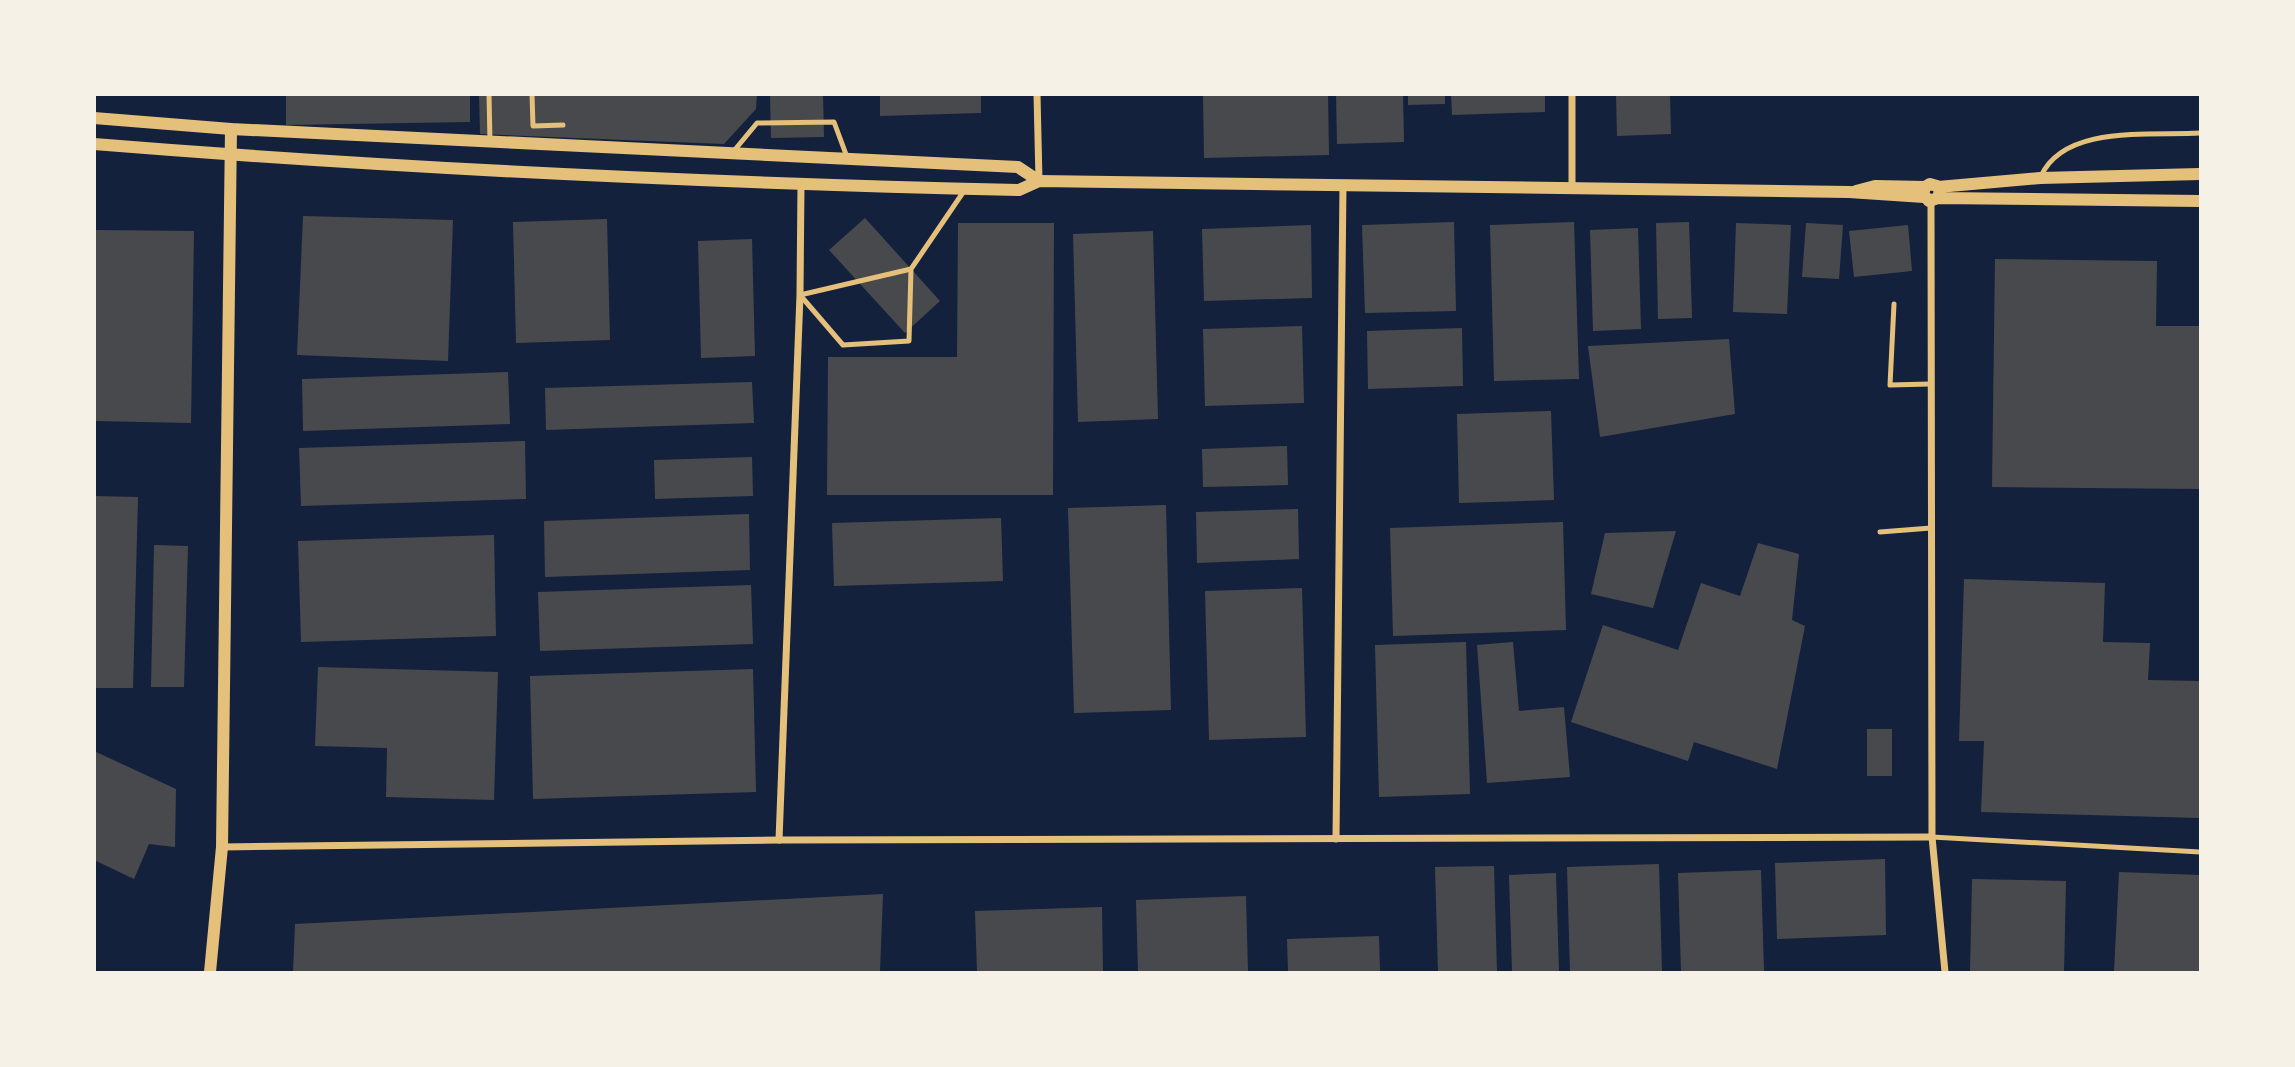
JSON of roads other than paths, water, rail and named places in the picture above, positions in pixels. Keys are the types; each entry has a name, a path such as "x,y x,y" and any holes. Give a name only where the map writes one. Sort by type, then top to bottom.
{"street":[{"path":"1037,94 1039,181"},
{"path":"1572,94 1572,189"},
{"path":"94,118 231,129 1018,167 1039,181"},
{"path":"210,972 222,847 231,129"},
{"path":"94,144 229,155 801,184 1019,190 1039,181 1849,192 2200,201"},
{"path":"1931,194 2040,178 2200,174"},
{"path":"779,840 800,295 801,184"},
{"path":"1336,839 1343,186"},
{"path":"1931,194 1932,837 1945,972"},
{"path":"222,847 779,840 1932,837"}],"lane":[{"path":"489,94 490,142"},
{"path":"532,94 533,126 563,125"},
{"path":"732,154 757,123 834,122 848,160"},
{"path":"2040,178 2048,161 2088,139 2200,133"},
{"path":"911,269 800,295 843,345 909,341 911,269 966,188"},
{"path":"1894,304 1890,385 1930,384"},
{"path":"1880,532 1931,528"},
{"path":"1932,837 2200,852"}]}
